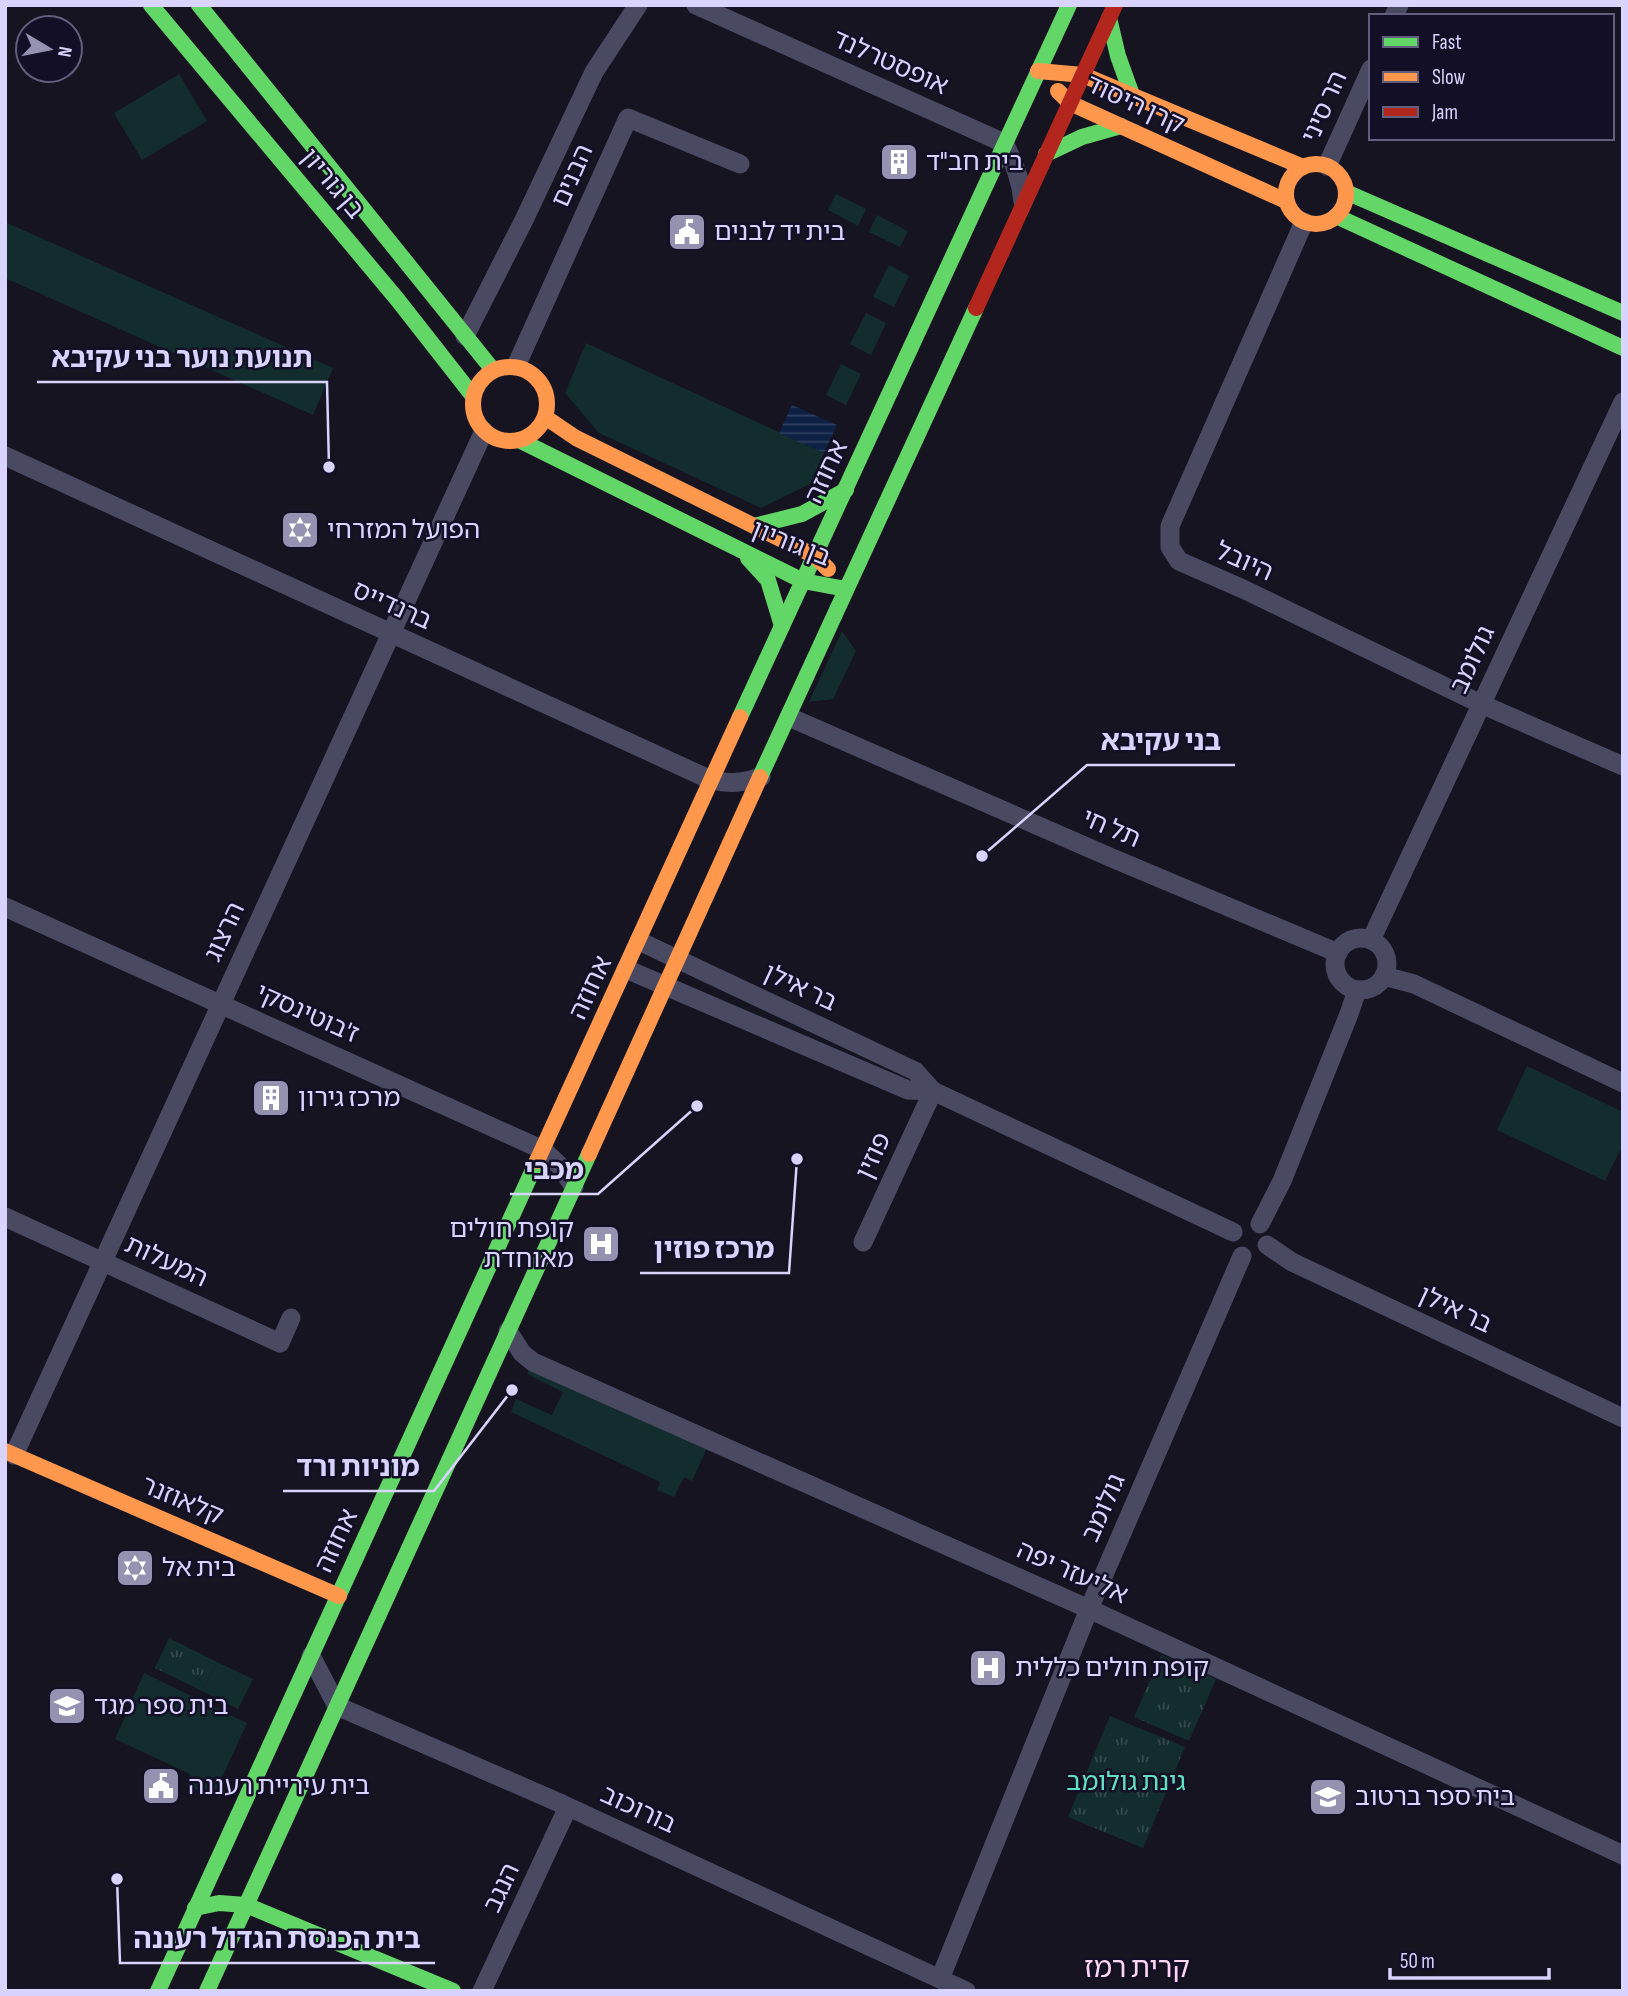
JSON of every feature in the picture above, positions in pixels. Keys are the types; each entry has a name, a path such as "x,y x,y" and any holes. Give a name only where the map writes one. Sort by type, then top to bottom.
{"main road":[{"name":"בן גוריון","path":"150,5 388,288 473,396"},
{"name":"בן גוריון","path":"199,5 493,370"},
{"name":"אחוזה","path":"158,1991 711,780 1069,5"},
{"path":"207,1991 664,985 1112,12"},
{"path":"1112,12 1118,56 1132,95"},
{"name":"קרן היסוד","path":"1038,71 1083,75 1303,167"},
{"name":"קרן היסוד","path":"1038,71 1070,103 1286,201"},
{"path":"1046,154 1082,137 1121,126"},
{"path":"1327,166 1340,176 1346,192 1345,201 1336,216 1321,224 1296,218 1286,201 1287,185 1303,167 1327,166"},
{"path":"1346,192 1623,313"},
{"path":"1336,216 1623,348"},
{"path":"516,366 529,371 539,380 548,404 545,417 530,435 519,440 494,438 477,420 473,396 477,385 493,370 516,366"},
{"name":"בן גוריון","path":"545,417 576,438 815,556 846,589"},
{"name":"בן גוריון","path":"519,440 803,581 846,589"},
{"path":"754,526 790,520 808,513 846,490"},
{"path":"741,551 768,580 782,626"},
{"name":"קלאוזנר","path":"10,1453 339,1596"},
{"path":"257,1882 262,1902 272,1916"},
{"path":"195,1909 219,1903 246,1905 453,1991"}],"street":[{"name":"הבנים","path":"465,335 524,220 594,72 638,5"},
{"name":"אופסטרלנד","path":"696,5 1004,143"},
{"name":"הר סיני","path":"1327,166 1369,73"},
{"name":"הבנים","path":"516,366 628,118 740,164"},
{"path":"1004,143 1015,163 1023,203"},
{"name":"היובל","path":"1304,222 1170,526 1170,547 1179,561 1481,704 1623,766"},
{"name":"גולומב","path":"1371,940 1623,402"},
{"name":"הרצוג","path":"10,1453 103,1261 484,430"},
{"name":"ברנדייס","path":"5,456 711,780 746,782 761,777"},
{"name":"תל חי","path":"789,717 1338,953"},
{"name":"ז'בוטינסקי","path":"5,907 543,1150 560,1166 574,1187"},
{"path":"1358,938 1371,940 1382,949 1386,958 1384,976 1370,988 1357,990 1339,978 1335,962 1338,953 1349,941 1358,938"},
{"name":"בר אילן","path":"639,941 915,1071 933,1091 1233,1232"},
{"name":"בר אילן","path":"626,969 908,1090 933,1091"},
{"path":"1384,976 1414,984 1623,1083"},
{"path":"1260,1224 1282,1181 1357,990"},
{"name":"פוזין","path":"863,1242 933,1091"},
{"name":"המעלות","path":"5,1217 280,1343 291,1318"},
{"path":"1247,1221 1260,1224 1268,1237 1268,1245 1259,1255 1242,1256 1231,1243 1233,1232 1247,1221"},
{"name":"בר אילן","path":"1268,1245 1292,1262 1623,1418"},
{"name":"גולומב","path":"940,1979 1089,1609 1242,1256"},
{"name":"אליעזר יפה","path":"508,1331 522,1353 534,1362 1089,1609 1623,1855"},
{"path":"311,1656 320,1678 337,1706"},
{"name":"בורוכוב","path":"337,1706 568,1807 967,1991"},
{"name":"הנגב","path":"482,1991 568,1807"}],"green space":[{"path":"179,74 207,121 142,160 114,113"},
{"path":"836,194 866,209 858,226 828,210"},
{"path":"877,215 908,231 900,247 869,232"},
{"path":"5,222 333,368 313,415 5,278"},
{"path":"889,265 909,276 894,307 873,297"},
{"path":"866,313 886,323 871,355 850,344"},
{"path":"586,343 824,453 810,484 761,508 599,433 565,393"},
{"path":"841,364 861,374 846,405 826,395"},
{"path":"842,631 856,651 833,699 809,702"},
{"path":"1527,1066 1623,1112 1623,1144 1605,1181 1497,1130"},
{"path":"533,1362 710,1441 692,1481 684,1477 674,1497 657,1490 660,1482 511,1412 516,1399 552,1415 563,1392 527,1374"},
{"path":"169,1638 217,1662 202,1691 155,1668"},
{"path":"1161,1655 1216,1679 1189,1741 1134,1717"},
{"path":"217,1662 253,1679 238,1709 202,1691"},
{"path":"144,1673 247,1723 213,1797 186,1785 190,1774 115,1739"},
{"name":"גינת גולומב","path":"1110,1716 1185,1747 1143,1848 1068,1817"}],"water":[{"path":"792,405 837,425 824,453 779,433"}],"traffic: fast":[{"path":"151,5 397,299 473,396"},
{"path":"199,5 493,370"},
{"path":"740,717 1069,5"},
{"path":"1109,18 1118,56 1132,95"},
{"path":"1046,154 1082,137 1121,126"},
{"path":"1346,192 1623,313"},
{"path":"1336,216 1623,348"},
{"path":"760,777 976,308"},
{"path":"519,440 803,581 846,589"},
{"path":"754,526 802,514 846,490"},
{"path":"748,558 768,580 782,626"},
{"path":"207,1991 589,1154"},
{"path":"158,1991 537,1161"},
{"path":"195,1908 219,1903 246,1905 453,1991"}],"traffic: slow":[{"path":"1038,71 1083,75 1303,167"},
{"path":"1058,91 1070,103 1286,201"},
{"path":"1316,164 1333,169 1341,177 1346,194 1341,211 1333,219 1316,224 1299,219 1291,211 1286,194 1291,177 1299,169 1316,164"},
{"path":"503,367 517,367 531,373 541,383 547,404 541,425 531,435 517,441 503,441 489,435 479,425 473,411 473,397 479,383 489,373 503,367"},
{"path":"545,417 576,438 815,556 828,569"},
{"path":"537,1161 740,717"},
{"path":"589,1154 760,777"},
{"path":"5,1451 339,1596"}],"traffic: jam":[{"path":"976,308 1115,5"}],"place":[{"name":"בית חב\"ד","path":"899,162"},
{"name":"בית יד לבנים","path":"687,232"},
{"name":"תנועת נוער בני עקיבא","path":"329,467"},
{"name":"הפועל המזרחי","path":"300,530"},
{"name":"בני עקיבא","path":"982,856"},
{"name":"מרכז גירון","path":"271,1098"},
{"name":"מכבי","path":"697,1106"},
{"name":"מרכז פוזין","path":"797,1159"},
{"name":"קופת חולים מאוחדת","path":"601,1244"},
{"name":"מוניות ורד","path":"512,1390"},
{"name":"בית אל","path":"135,1568"},
{"name":"קופת חולים כללית","path":"988,1668"},
{"name":"בית ספר מגד","path":"67,1706"},
{"name":"בית עיריית רעננה","path":"161,1786"},
{"name":"בית ספר ברטוב","path":"1328,1797"},
{"name":"בית הכנסת הגדול רעננה","path":"117,1879"}],"district":[{"name":"קרית רמז","path":"1137,1968"}]}
